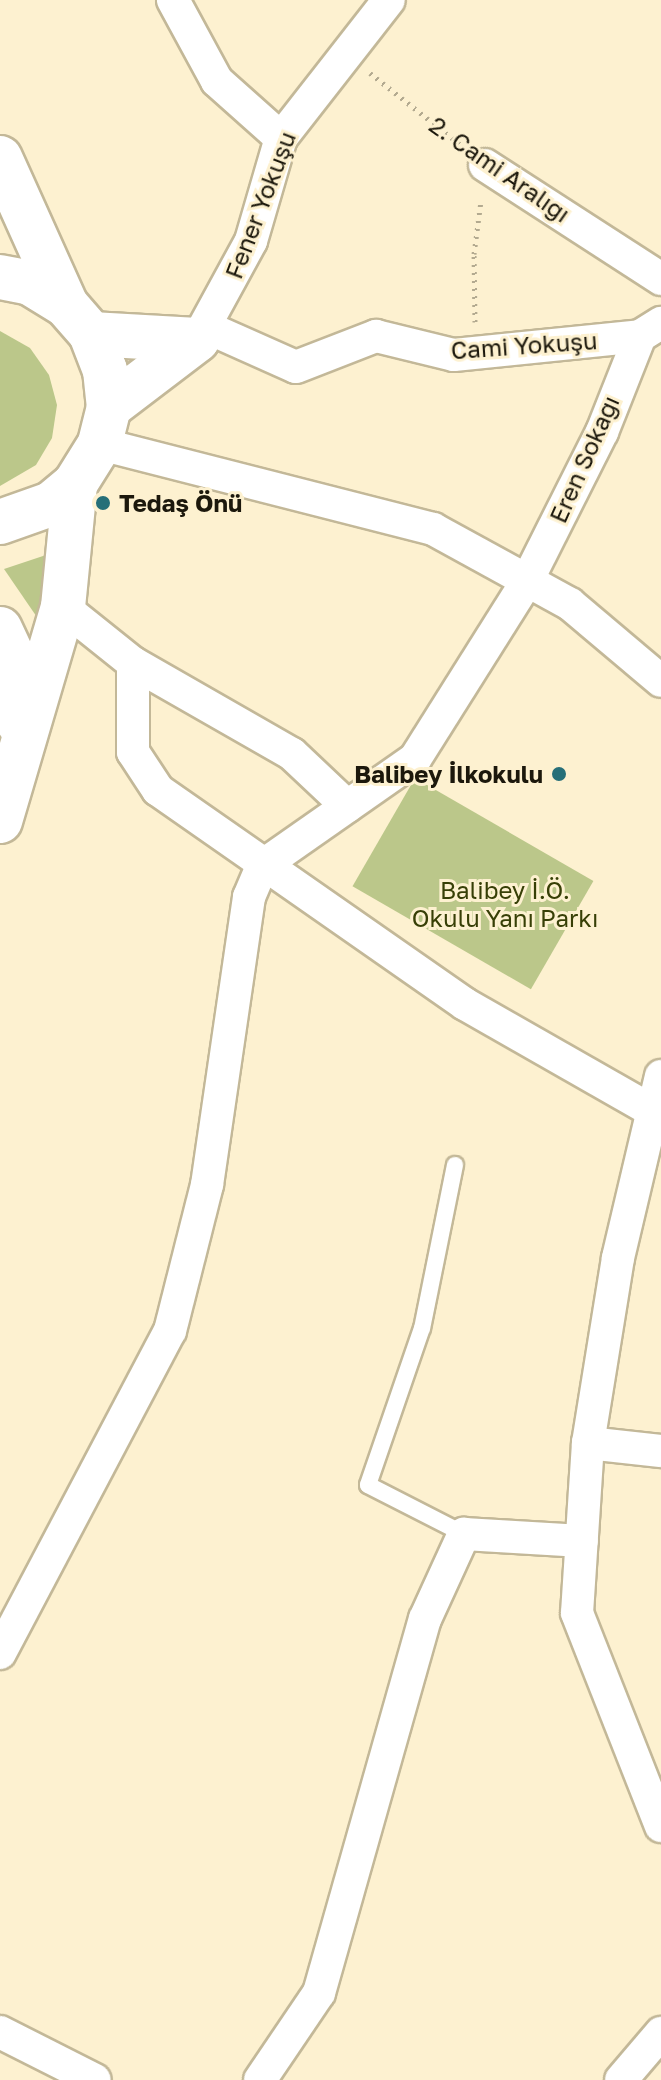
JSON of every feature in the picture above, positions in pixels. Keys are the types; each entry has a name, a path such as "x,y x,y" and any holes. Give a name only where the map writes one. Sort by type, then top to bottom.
{"main road":[{"path":"0,158 105,370 104,426 75,484 63,607 0,821"},
{"path":"0,277 30,283 78,320 201,333"},
{"name":"Fener Yokuşu","path":"104,426 201,333"},
{"path":"0,522 51,504 75,484"},
{"path":"0,629 12,655 21,742"}],"street":[{"path":"173,0 217,81 281,138"},
{"name":"Fener Yokuşu","path":"201,333 251,241 281,138 344,52 389,0"},
{"name":"2. Cami Aralığı","path":"485,165 661,279"},
{"name":"Cami Yokuşu","path":"201,333 296,367 376,336 454,355 651,330"},
{"name":"Eren Sokağı","path":"262,866 415,759 527,581 651,330"},
{"path":"104,426 433,529 570,604 661,681"},
{"path":"63,607 133,663 283,748 347,806"},
{"path":"133,663 130,726 142,771 158,790 262,866 465,1004 657,1113"},
{"path":"0,1653 170,1331 207,1185 249,897 262,866"},
{"path":"661,1076 657,1113 618,1258 588,1443 577,1613 661,1826"},
{"path":"588,1443 661,1451"},
{"path":"260,2080 319,1993 425,1619 464,1534 582,1541"},
{"path":"0,2032 95,2080"},
{"path":"621,2080 661,2033"}],"lane":[{"path":"455,1165 422,1328 368,1485 464,1534"}],"path":[{"name":"2. Cami Aralığı","path":"344,52 485,165"},
{"path":"476,353 474,254 485,165"}],"green space":[{"path":"0,331 30,348 49,375 57,405 52,438 36,465 0,486"},
{"path":"49,554 43,626 4,569"},
{"name":"Balibey İ.Ö. Okulu Yanı Parkı","path":"415,778 593,881 531,989 352,886"}],"place":[{"name":"Tedaş Önü","path":"103,503"},
{"name":"Balibey İlkokulu","path":"559,774"}]}
